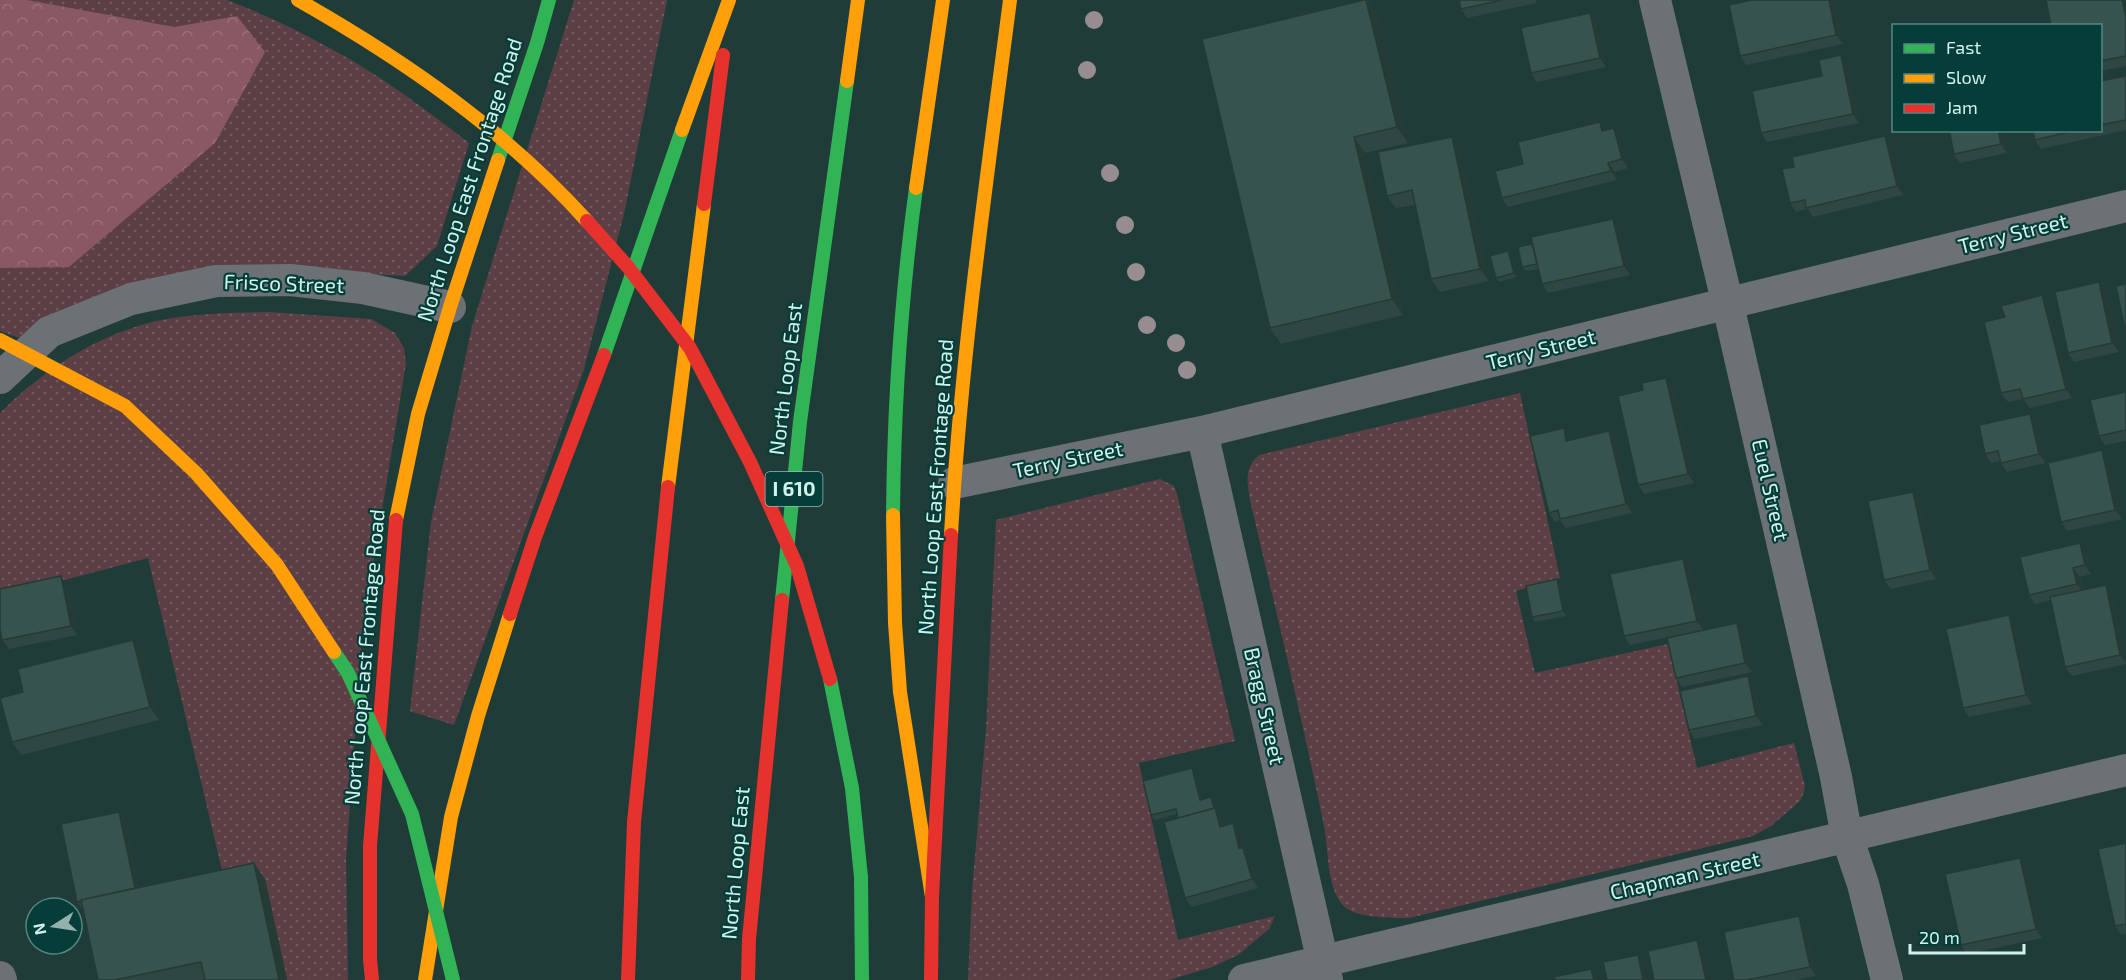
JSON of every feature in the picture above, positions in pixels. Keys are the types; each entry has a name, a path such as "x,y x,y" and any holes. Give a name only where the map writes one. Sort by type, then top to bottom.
{"main road":[{"path":"298,0 354,32 452,98 554,185 628,267 690,348 750,462 797,566 829,672 852,788 861,877 862,980"},
{"name":"North Loop East Frontage Road","path":"372,980 370,846 395,526 418,414 549,0"},
{"path":"425,980 451,817 477,716 535,537 607,346 656,200 729,0"},
{"path":"628,980 634,822 662,531 729,0"},
{"name":"North Loop East","path":"748,980 750,927 800,422 858,0"},
{"path":"932,897 902,702 895,625 894,454 898,360 909,242 943,0"},
{"name":"North Loop East Frontage Road","path":"931,980 932,897 954,483 972,288 1010,1"},
{"path":"0,340 125,406 196,473 277,565 348,673 412,814 453,980"}],"street":[{"name":"Euel Street","path":"1655,0 1728,305 1848,837 1863,884 1887,980"},
{"name":"Terry Street","path":"954,483 1202,432 2126,206"},
{"name":"Frisco Street","path":"0,378 49,332 130,299 216,281 290,280 363,288 450,307"},
{"name":"Bragg Street","path":"1202,432 1325,971"},
{"name":"Chapman Street","path":"1244,980 1325,971 1848,837 2126,770"}],"shaded area":[{"path":"0,0 227,0 272,19 339,53 428,111 469,143 437,246 405,276 251,268 20,338 0,331"},
{"path":"574,0 667,0 624,214 584,369 454,725 410,711 431,522 472,326"},
{"path":"269,312 371,319 395,333 404,348 406,364 363,626 346,859 348,980 287,980 265,879 226,887 148,558 0,597 0,413 56,366 121,332 144,324 180,317"},
{"path":"1520,393 1560,578 1516,591 1535,673 1668,644 1697,768 1794,743 1805,786 1803,795 1799,802 1771,826 1753,836 1409,918 1359,914 1346,908 1340,901 1329,870 1316,785 1250,500 1249,470 1259,455"},
{"path":"1160,479 1174,486 1177,494 1235,741 1139,763 1178,940 1275,916 1269,929 1238,955 1212,967 1169,980 968,980 972,892 986,729 996,520"}],"green space":[{"path":"0,0 27,0 174,27 237,16 265,52 215,143 69,267 0,268"}],"building":[{"path":"1366,0 1397,127 1354,137 1392,299 1270,328 1202,39"},
{"path":"1459,0 1502,0 1461,9"},
{"path":"1752,0 1829,0 1836,35 1740,56 1729,5"},
{"path":"2046,0 2122,0 2126,17 2126,56 2102,61 2102,24 2051,24"},
{"path":"1590,13 1600,58 1531,73 1521,28"},
{"path":"1841,55 1853,114 1761,133 1752,91 1822,76 1819,60"},
{"path":"2126,76 2126,120 2102,125 2102,81"},
{"path":"1600,122 1602,131 1614,128 1622,159 1608,163 1611,171 1502,198 1495,171 1523,164 1518,142"},
{"path":"1949,132 1998,132 2001,144 1954,154"},
{"path":"2033,132 2069,132 2035,140"},
{"path":"1885,136 1897,186 1806,208 1805,200 1790,203 1782,169 1794,167 1792,157"},
{"path":"1452,137 1480,269 1431,279 1412,190 1387,196 1378,152"},
{"path":"1613,219 1624,266 1542,284 1531,237"},
{"path":"1532,244 1537,264 1522,267 1518,247"},
{"path":"1508,251 1514,273 1496,278 1490,256"},
{"path":"2099,282 2112,343 2068,353 2055,292"},
{"path":"2126,284 2126,334 2116,286"},
{"path":"2042,295 2066,389 2023,399 2020,389 2001,393 1984,322 2005,317 2001,306"},
{"path":"1666,378 1688,474 1638,485 1618,396 1643,390 1642,383"},
{"path":"2126,392 2126,430 2099,436 2090,400"},
{"path":"2030,414 2039,454 2001,463 1998,451 1985,454 1979,425"},
{"path":"1564,428 1566,441 1609,431 1626,504 1560,519 1558,510 1549,513 1530,436"},
{"path":"2102,450 2115,510 2061,522 2048,463"},
{"path":"1913,492 1930,570 1884,580 1868,501"},
{"path":"2080,543 2085,565 2073,568 2077,584 2029,595 2020,557"},
{"path":"1683,559 1697,621 1624,636 1610,574"},
{"path":"61,576 71,626 2,640 0,589"},
{"path":"1557,579 1563,611 1532,617 1526,586"},
{"path":"2106,585 2120,655 2065,667 2050,597"},
{"path":"2009,615 2026,695 1963,708 1946,629"},
{"path":"1737,623 1745,663 1676,678 1667,638"},
{"path":"133,640 150,707 12,742 0,698 23,692 18,669"},
{"path":"1748,676 1756,716 1689,730 1680,691"},
{"path":"1192,768 1200,800 1211,797 1214,808 1178,818 1176,809 1151,815 1143,781"},
{"path":"1215,808 1220,827 1233,823 1239,848 1243,848 1252,879 1185,898 1164,822"},
{"path":"119,812 135,888 84,899 84,896 76,896 61,824"},
{"path":"2126,843 2126,924 2115,926 2098,849"},
{"path":"2020,858 2036,929 1961,945 1945,874"},
{"path":"254,863 279,980 205,980 201,962 115,980 98,980 84,914 84,899"},
{"path":"1799,916 1810,967 1747,980 1734,980 1724,932"},
{"path":"1697,940 1706,980 1654,980 1648,951"},
{"path":"1638,955 1643,980 1607,980 1603,962"},
{"path":"1591,969 1594,980 1555,980 1554,977"}],"traffic: fast":[{"path":"498,160 549,0"},
{"path":"782,600 800,422 847,81"},
{"path":"604,355 682,130"},
{"path":"893,515 899,351 916,188"},
{"path":"334,652 348,673 412,814 453,980"},
{"path":"830,679 852,788 861,877 862,980"}],"traffic: slow":[{"path":"298,0 376,47 452,99 522,157 587,221"},
{"path":"682,130 729,0"},
{"path":"847,81 858,0"},
{"path":"916,188 943,0"},
{"path":"951,535 968,334 1010,0"},
{"path":"396,520 418,414 498,160"},
{"path":"668,487 704,204"},
{"path":"0,340 125,406 196,473 277,565 334,652"},
{"path":"893,515 895,623 900,692 932,897"},
{"path":"425,980 451,817 478,716 510,614"}],"traffic: jam":[{"path":"704,204 723,55"},
{"path":"587,221 628,267 690,348 750,462 797,566 830,679"},
{"path":"510,614 535,537 604,355"},
{"path":"628,980 634,822 668,487"},
{"path":"372,980 370,846 396,520"},
{"path":"931,980 932,897 951,535"},
{"path":"748,980 749,939 782,600"}]}
